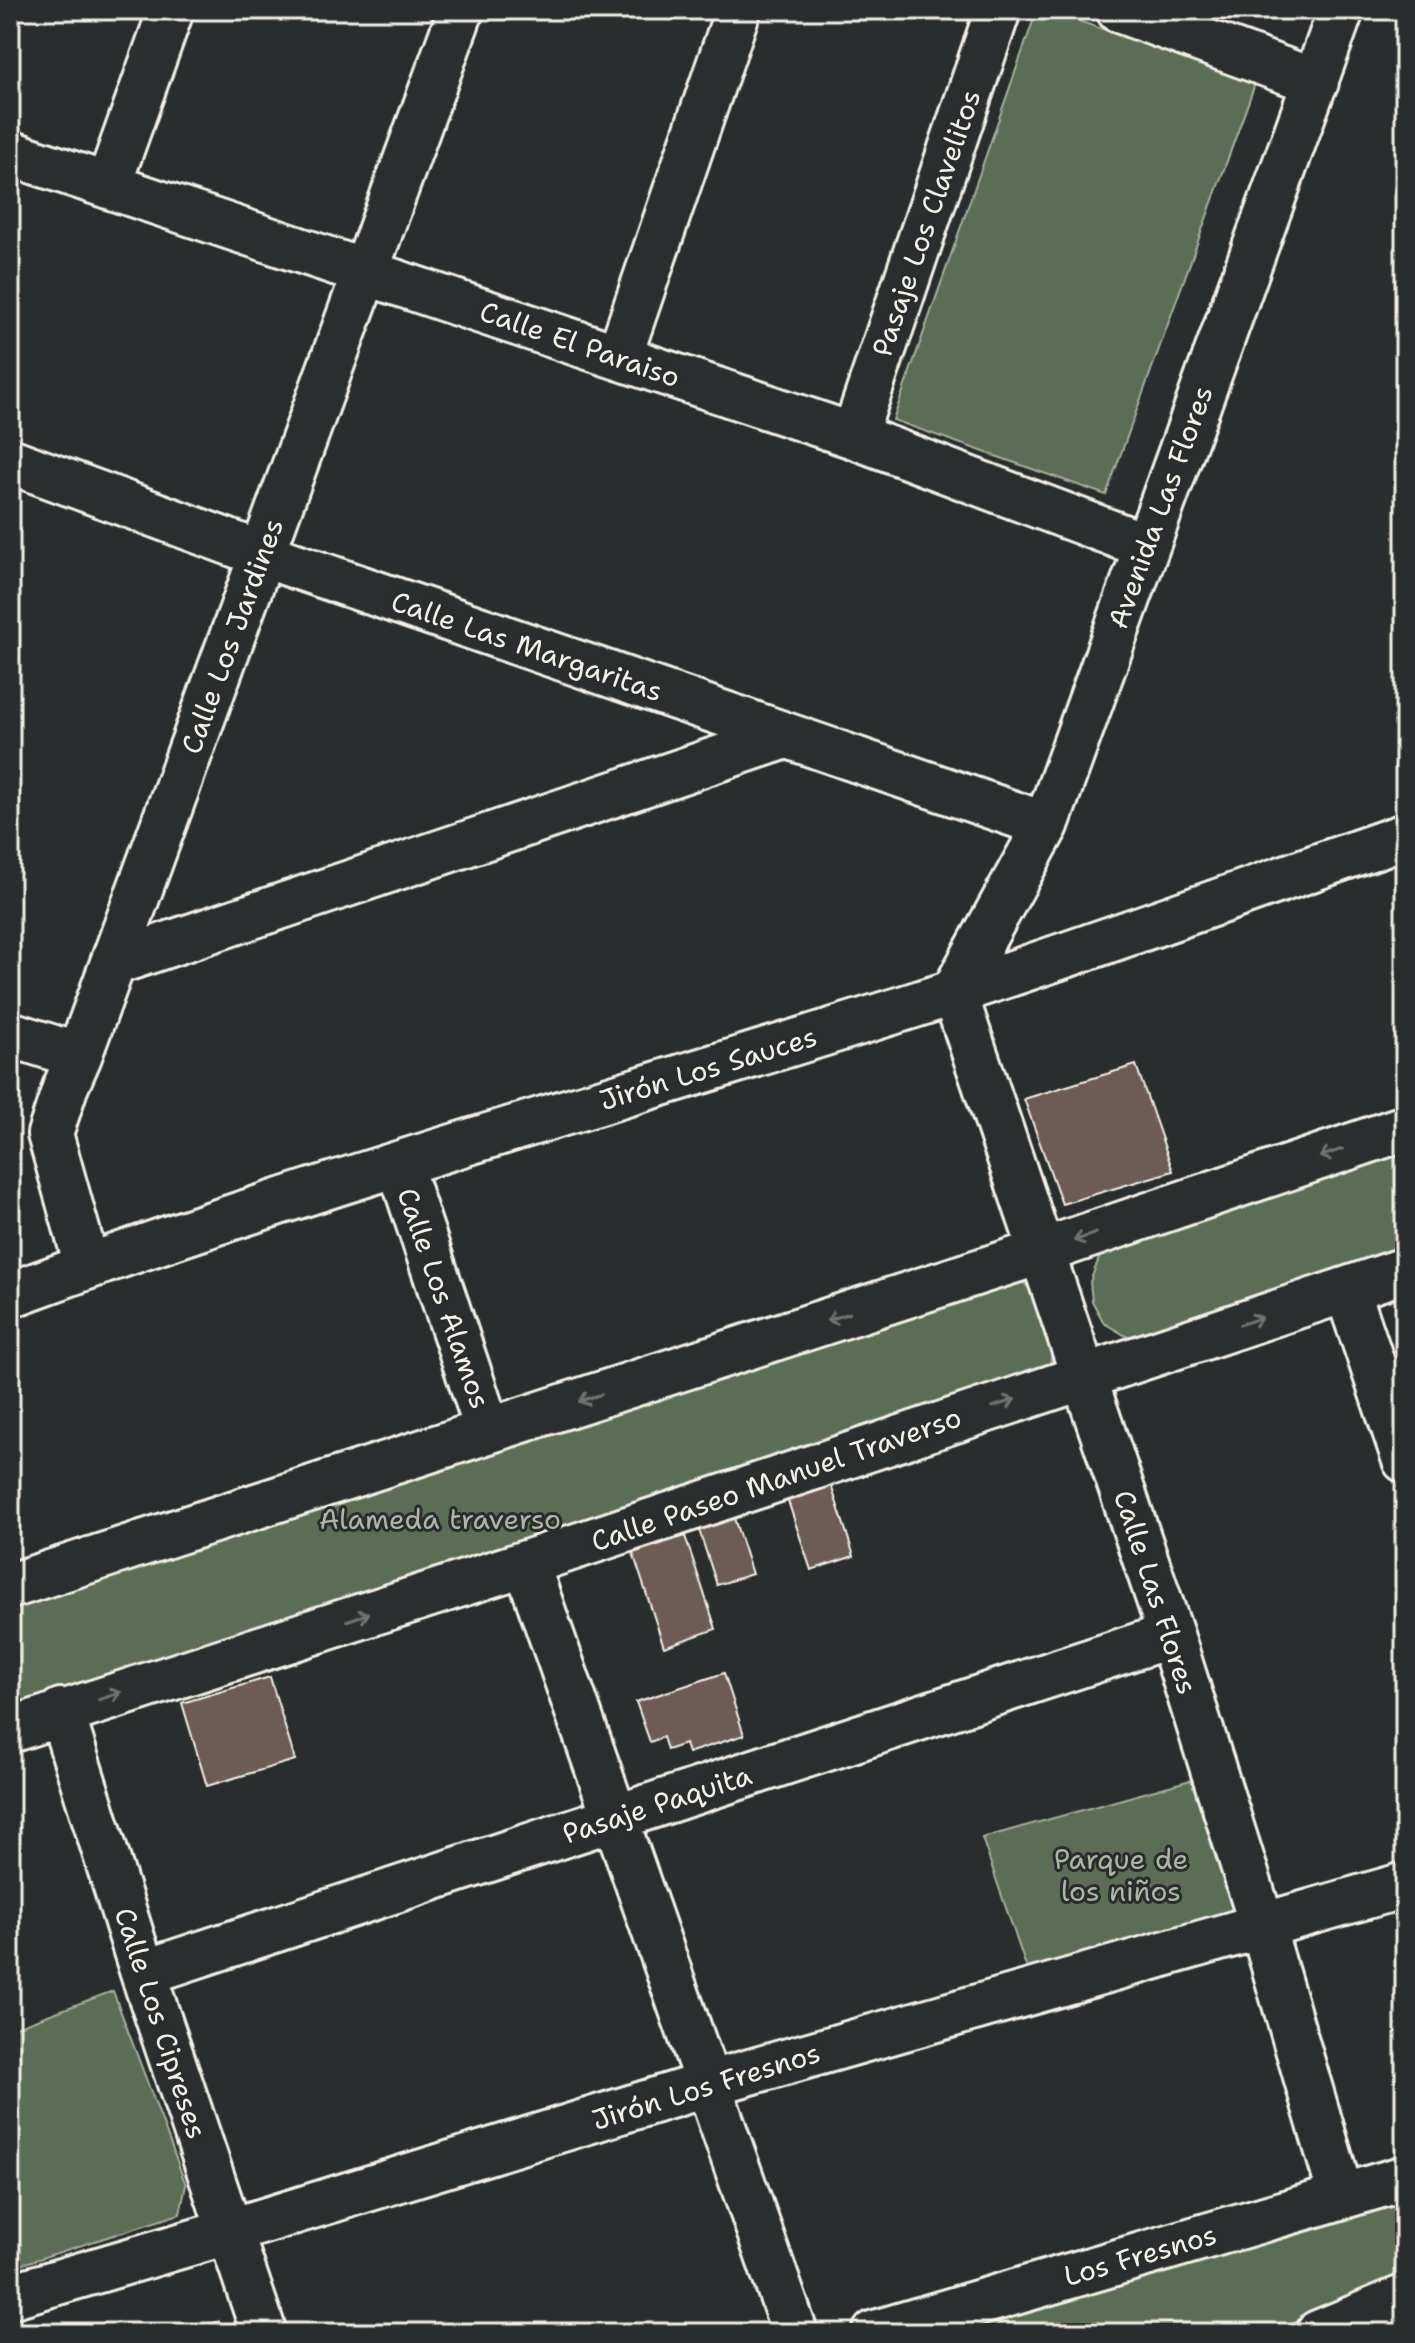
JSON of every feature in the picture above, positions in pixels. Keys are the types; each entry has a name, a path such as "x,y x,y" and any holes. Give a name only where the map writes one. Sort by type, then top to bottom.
{"street":[{"path":"108,186 171,10"},
{"name":"Calle Los Jardines","path":"87,1266 50,1134 461,10"},
{"path":"619,357 738,10"},
{"name":"Pasaje Los Clavelitos","path":"854,436 998,10"},
{"path":"1119,10 1316,82"},
{"name":"Avenida Las Flores","path":"954,992 1046,825 1341,10"},
{"name":"Calle El Paraiso","path":"10,153 854,436 1146,546"},
{"name":"Calle Las Margaritas","path":"13,471 1046,825"},
{"path":"113,963 786,736"},
{"name":"Jirón Los Sauces","path":"10,1295 87,1266 399,1164 954,992 1405,836"},
{"name":"Calle Las Flores","path":"954,992 1171,1635 1262,1925 1341,2196"},
{"path":"10,1034 79,1056"},
{"path":"10,1586 1040,1252 1405,1128"},
{"name":"Calle Los Alamos","path":"399,1164 488,1431"},
{"name":"Calle Paseo Manuel Traverso","path":"10,1730 526,1563 1405,1270"},
{"path":"1347,1290 1405,1460"},
{"path":"526,1563 795,2333"},
{"name":"Pasaje Paquita","path":"143,1973 1171,1635"},
{"name":"Calle Los Cipreses","path":"61,1711 143,1973 264,2333"},
{"name":"Jirón Los Fresnos","path":"10,2296 708,2084 1405,1885"},
{"name":"Los Fresnos","path":"875,2333 1405,2178"},
{"path":"1318,2333 1399,2311"}],"green space":[{"path":"1037,10 1046,10 1256,81 1106,495 893,420"},
{"path":"1405,1141 1405,1250 1150,1335 1126,1336 1104,1323 1092,1301 1090,1282 1101,1253"},
{"name":"Alameda traverso","path":"1005,1278 1023,1282 1038,1298 1054,1341 1050,1365 1044,1376 10,1715 10,1601"},
{"name":"Parque de los niños","path":"1198,1778 1245,1916 1030,1978 982,1838"},
{"path":"113,1991 186,2185 180,2214 10,2268 10,2029"},
{"path":"1405,2200 1405,2278 1266,2333 947,2333"}],"building":[{"path":"1136,1065 1173,1171 1062,1204 1024,1099"},
{"path":"831,1485 854,1556 811,1570 787,1498"},
{"path":"734,1518 752,1574 717,1585 699,1530"},
{"path":"685,1536 716,1629 664,1647 633,1553"},
{"path":"724,1673 744,1735 688,1753 685,1744 667,1750 663,1737 650,1742 636,1702"},
{"path":"270,1677 295,1760 207,1786 182,1703"},
{"path":"219,2321 222,2333 180,2333"}]}
